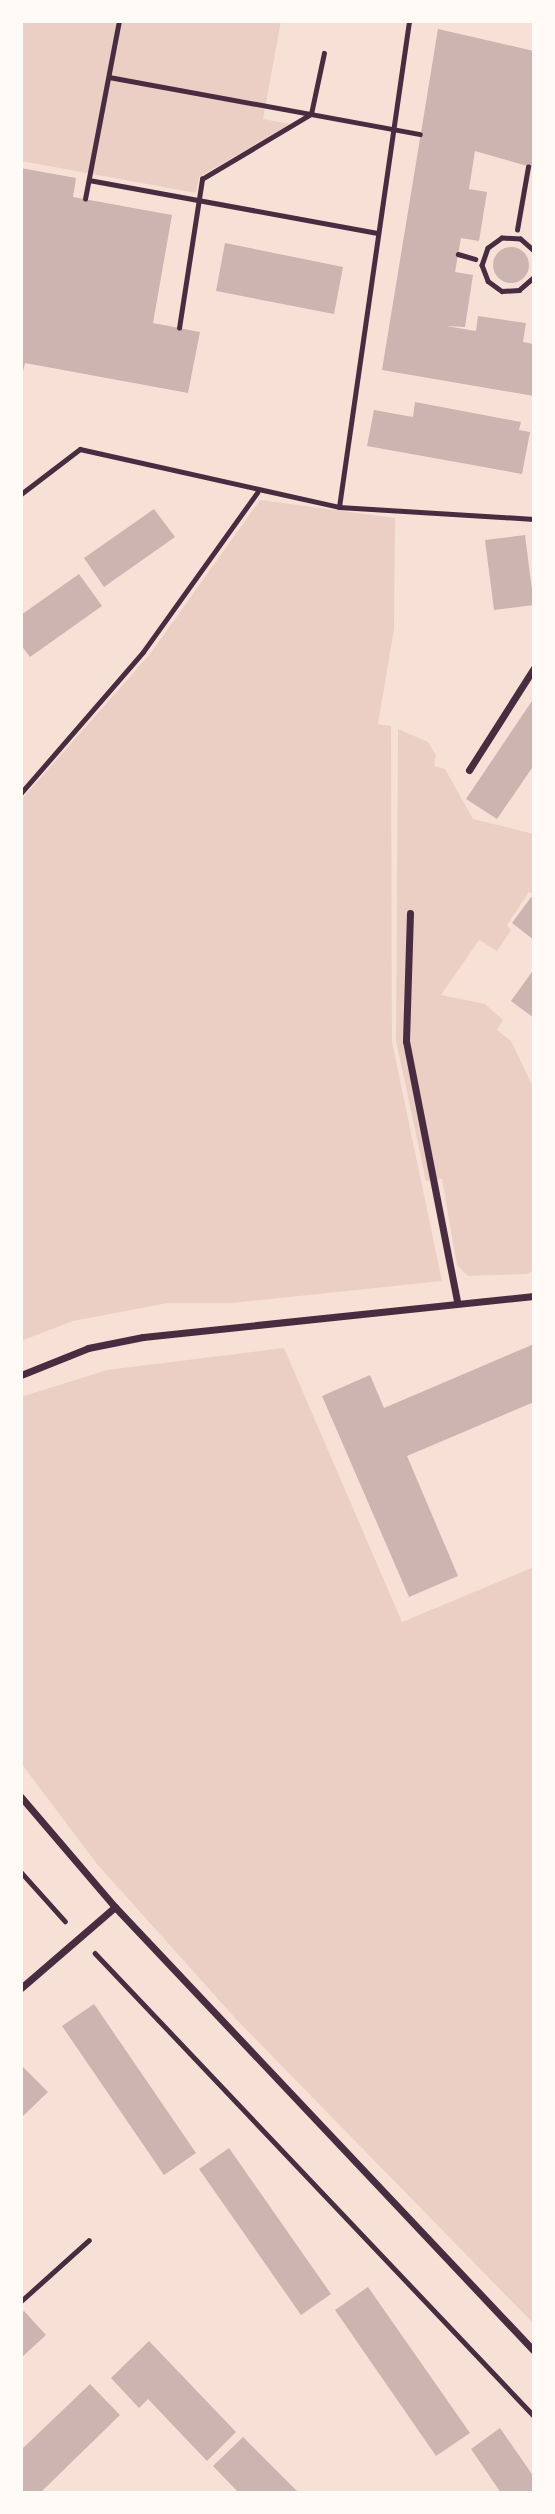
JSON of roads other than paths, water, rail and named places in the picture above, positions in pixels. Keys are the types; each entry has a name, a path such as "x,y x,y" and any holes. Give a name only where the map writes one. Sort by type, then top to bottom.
{"street":[{"path":"469,770 534,668"},
{"path":"410,913 406,1041 457,1302"},
{"path":"21,1375 88,1348 143,1337 534,1296"},
{"path":"21,1797 115,1907 534,2351"},
{"path":"21,1989 115,1907"}],"lane":[{"path":"21,2301 89,2240"}]}
